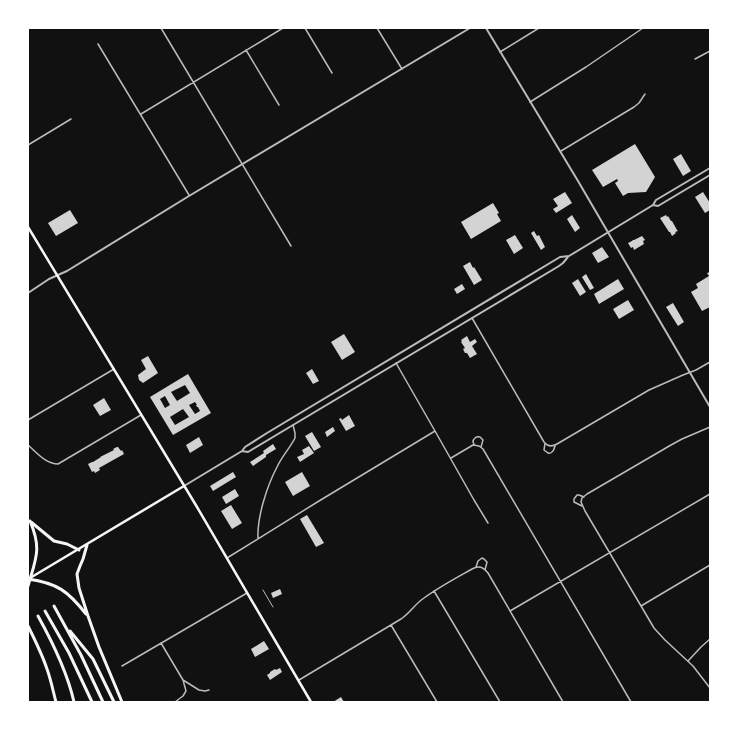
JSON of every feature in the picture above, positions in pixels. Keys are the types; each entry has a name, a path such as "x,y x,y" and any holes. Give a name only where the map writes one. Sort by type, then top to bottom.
{"highway":[{"path":"29,520 54,541 67,544 78,550"},
{"path":"28,586 37,558 35,532 29,520"},
{"path":"87,544 78,574 79,588 104,661 122,702"},
{"path":"29,579 57,586 76,601 88,616"},
{"path":"54,606 89,671 103,702"},
{"path":"45,611 69,653 92,702"},
{"path":"38,616 61,662 74,702"},
{"path":"65,624 93,659 114,702"},
{"path":"28,626 48,670 56,702"}],"main road":[{"path":"28,227 114,368 311,702"},
{"path":"29,579 184,486"}],"street":[{"path":"161,28 291,246"},
{"path":"140,114 283,28"},
{"path":"305,28 332,73"},
{"path":"377,28 402,69"},
{"path":"28,293 470,28"},
{"path":"486,28 608,232 710,408"},
{"path":"500,52 539,28"},
{"path":"530,102 586,67 643,28"},
{"path":"98,44 189,196"},
{"path":"246,50 279,105"},
{"path":"695,59 710,51"},
{"path":"560,152 634,107 639,103 645,94"},
{"path":"28,145 71,119"},
{"path":"242,451 248,452 563,263 569,256 653,205 656,200 710,168"},
{"path":"653,205 658,206 710,175"},
{"path":"184,486 242,451 244,447 274,428 560,257 569,256"},
{"path":"472,318 547,446 555,446 650,390 696,370 710,362"},
{"path":"396,356 399,361"},
{"path":"396,363 488,523"},
{"path":"380,365 384,371"},
{"path":"28,420 114,368"},
{"path":"28,445 50,463 60,463 141,415"},
{"path":"258,538 259,521 267,490 277,466 295,438 291,419"},
{"path":"710,427 677,442 581,500 582,506 640,606 659,635 688,661 710,688"},
{"path":"274,428 278,434"},
{"path":"227,558 435,431"},
{"path":"475,445 473,440 478,436 483,440 481,447"},
{"path":"545,443 544,450 548,453 554,450 555,446"},
{"path":"450,458 475,445 481,447 631,702"},
{"path":"510,611 710,494"},
{"path":"582,506 574,502 574,499 577,495 584,497"},
{"path":"476,567 478,561 482,558 487,562 486,570"},
{"path":"640,606 710,565"},
{"path":"299,680 405,617 424,598 434,591 476,567 481,566 486,570 563,702"},
{"path":"434,591 500,702"},
{"path":"122,666 248,593"},
{"path":"391,625 437,702"},
{"path":"688,661 710,639"},
{"path":"161,643 183,680 186,691 176,702"},
{"path":"183,680 199,690 209,690"}],"lane":[{"path":"263,590 273,607"}],"building":[{"path":"635,144 655,177 646,192 628,193 623,196 615,183 618,181 617,179 603,187 592,170"},
{"path":"681,154 691,171 683,176 673,159"},
{"path":"565,192 572,203 556,213 553,209 558,206 553,199"},
{"path":"703,192 710,203 710,210 705,213 695,197"},
{"path":"493,203 499,213 497,214 501,221 471,239 461,222"},
{"path":"70,210 78,223 56,236 48,223"},
{"path":"572,215 580,228 575,232 567,219"},
{"path":"666,215 678,231 672,236 660,218"},
{"path":"534,231 537,236 539,235 545,247 541,250 531,233"},
{"path":"515,235 523,248 514,254 506,240"},
{"path":"642,236 645,240 643,241 644,244 634,250 633,247 631,248 628,243"},
{"path":"602,247 609,257 598,263 592,253"},
{"path":"470,262 482,280 474,285 463,266"},
{"path":"710,272 710,307 702,311 691,292 698,288 696,284 709,276 707,273"},
{"path":"586,274 594,288 590,290 582,277"},
{"path":"578,279 586,292 580,296 572,283"},
{"path":"618,279 624,289 599,304 594,294"},
{"path":"462,284 465,289 457,294 454,289"},
{"path":"628,300 634,310 619,319 613,309"},
{"path":"673,303 684,322 678,326 666,307"},
{"path":"344,334 355,352 342,360 331,342"},
{"path":"467,336 470,342 475,339 477,342 472,346 477,354 470,358 467,353 465,353 463,349 465,348 461,342 461,340"},
{"path":"148,356 158,373 143,383 139,380 138,375 146,369 141,360"},
{"path":"312,369 319,381 313,384 306,373"},
{"path":"188,374 211,413 173,435 150,397","holes":["185,385 190,393 177,401 171,392","165,396 170,405 165,408 160,399","195,402 200,411 195,414 189,405","183,409 189,417 175,425 170,417"]},
{"path":"104,398 111,410 100,416 93,405"},
{"path":"349,415 355,426 346,431 339,419 341,418 342,420"},
{"path":"333,427 335,431 327,437 325,432"},
{"path":"312,432 321,447 314,451 305,436"},
{"path":"199,437 203,445 190,453 186,445"},
{"path":"273,444 276,449 253,466 250,462 264,453 263,451"},
{"path":"309,446 314,453 300,462 297,457 304,454 302,450"},
{"path":"117,447 121,451 122,450 124,454 99,468 100,470 95,473 94,471 92,472 88,464"},
{"path":"233,472 236,477 213,491 210,486"},
{"path":"302,472 310,486 293,496 285,482"},
{"path":"235,489 239,496 226,504 222,497"},
{"path":"231,505 242,523 232,529 221,511"},
{"path":"307,515 324,543 316,547 300,519"},
{"path":"280,589 282,594 273,598 271,593"},
{"path":"264,641 269,649 255,657 251,649"},
{"path":"280,668 282,672 270,680 267,675 275,669"},
{"path":"341,697 344,702 333,702"}]}
